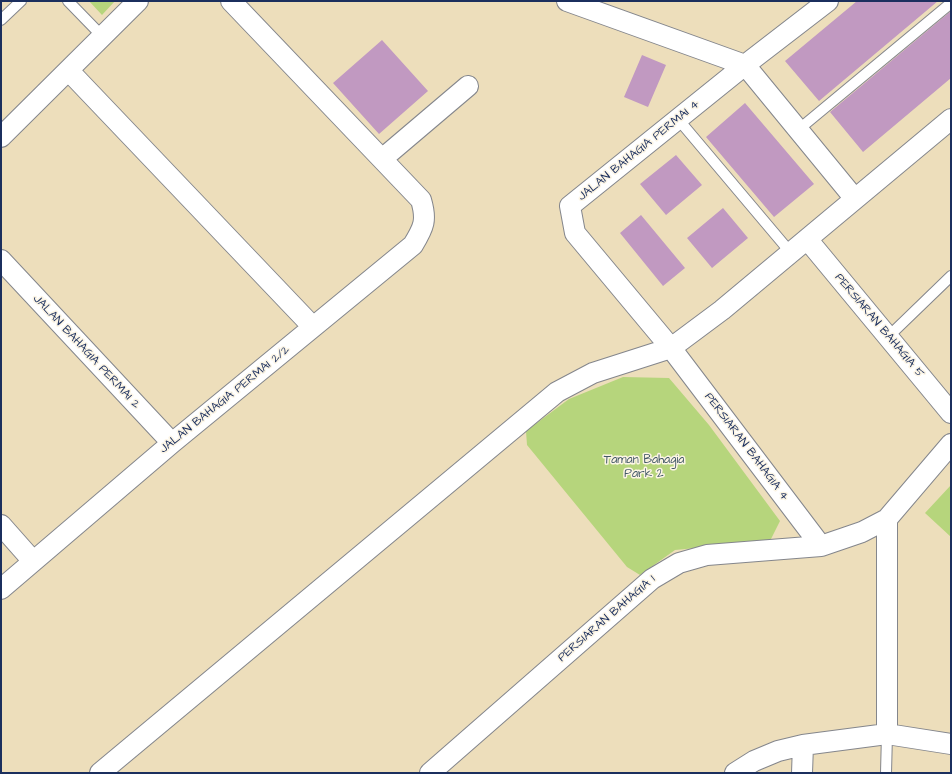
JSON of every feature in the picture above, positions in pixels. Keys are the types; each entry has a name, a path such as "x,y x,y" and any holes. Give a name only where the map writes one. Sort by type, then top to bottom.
{"street":[{"path":"1,137 138,1"},
{"path":"231,1 382,159 468,86"},
{"path":"567,1 745,65 855,199"},
{"name":"JALAN BAHAGIA PERMAI 4","path":"671,348 575,233 570,206 745,65 828,1"},
{"path":"69,71 313,327"},
{"path":"100,773 557,392 593,373 671,348 722,310 951,120"},
{"name":"JALAN BAHAGIA PERMAI 2/2","path":"1,589 32,560 172,443 413,245 423,228 425,214 421,200 382,159"},
{"name":"PERSIARAN BAHAGIA 5","path":"807,239 951,413"},
{"name":"JALAN BAHAGIA PERMAI 2","path":"1,260 172,443"},
{"name":"PERSIARAN BAHAGIA 4","path":"671,348 821,546"},
{"path":"887,734 887,519 951,444"},
{"name":"PERSIARAN BAHAGIA 1","path":"430,773 652,579 679,563 707,555 821,546 862,532 887,519"},
{"path":"1,525 32,560"},
{"path":"735,773 754,761 778,751 803,745 887,734 951,744"},
{"path":"802,773 803,745"}],"lane":[{"path":"1,20 21,1"},
{"path":"68,1 103,37"},
{"path":"798,130 951,3"},
{"path":"678,119 791,253"},
{"path":"888,336 951,276"},
{"path":"886,773 887,734"}],"green space":[{"path":"89,1 115,1 102,15"},
{"name":"Taman Bahagia Park 2","path":"623,377 669,378 709,425 780,521 770,541 675,550 640,575 627,567 527,445 526,431 569,399"},
{"path":"951,485 951,537 925,513"}],"building":[{"path":"857,1 938,1 819,101 785,61"},
{"path":"951,11 951,78 863,152 830,112"},
{"path":"382,40 428,91 379,134 333,83"},
{"path":"642,55 666,65 648,107 624,97"},
{"path":"745,103 814,184 774,217 706,137"},
{"path":"676,155 702,185 666,215 640,184"},
{"path":"723,208 748,238 712,268 687,238"},
{"path":"641,215 685,268 663,286 620,233"}]}
